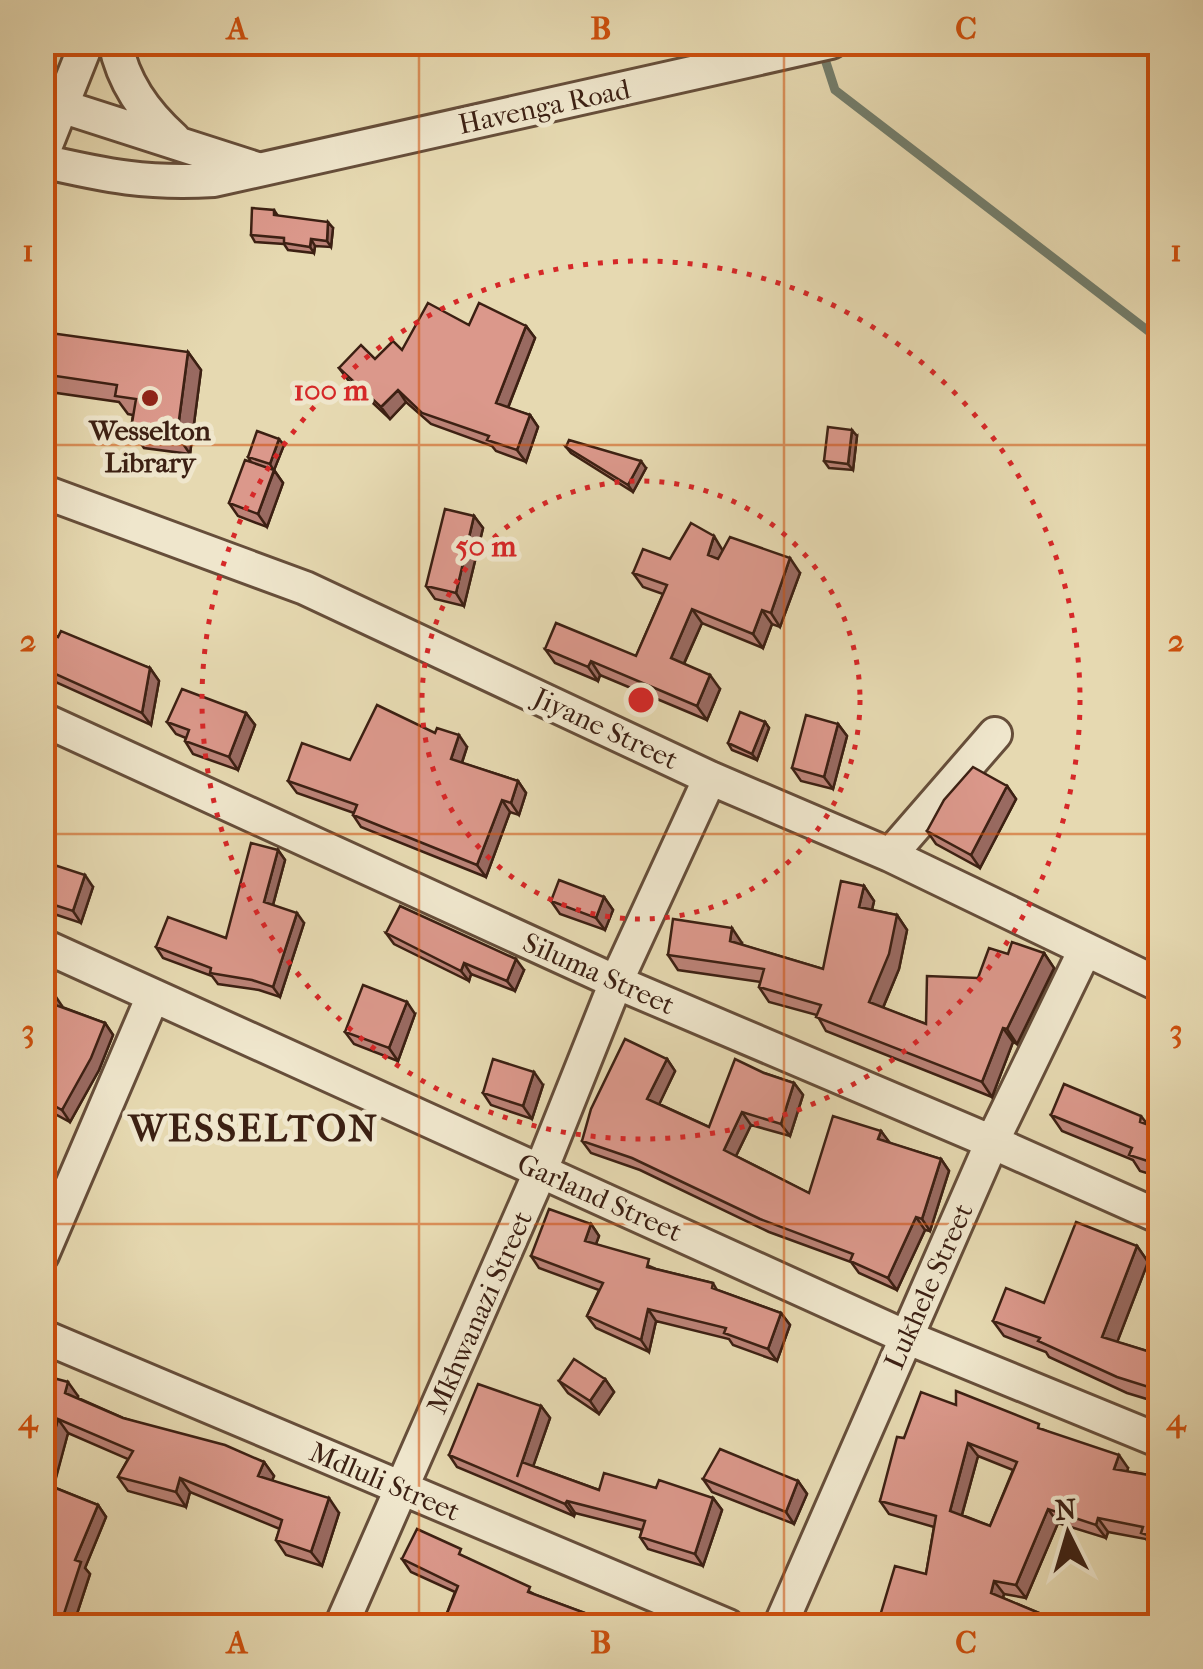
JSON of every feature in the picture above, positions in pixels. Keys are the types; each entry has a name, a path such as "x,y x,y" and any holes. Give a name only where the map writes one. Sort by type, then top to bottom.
{"street":[{"path":"42,158 87,42"},
{"path":"115,42 122,70 140,102 183,146"},
{"name":"Havenga Road","path":"42,158 120,179 168,183 214,180 831,42"},
{"name":"Havenga Road","path":"61,106 257,169"},
{"name":"Jiyane Street","path":"42,491 305,588 710,778 890,855 1160,985"},
{"name":"Siluma Street","path":"42,720 616,982 1160,1217"},
{"path":"890,855 995,734"},
{"name":"Mkhwanazi Street","path":"341,1626 541,1170 616,982 710,778"},
{"name":"Garland Street","path":"42,946 906,1337 1160,1442"},
{"name":"Lukhele Street","path":"780,1626 992,1142 1085,950"},
{"path":"42,1255 153,996"},
{"name":"Mdluli Street","path":"42,1336 728,1626"}],"building":[{"path":"252,208 328,222 327,241 311,239 310,247 284,243 284,238 251,235"},
{"path":"428,303 469,325 479,303 526,326 496,403 530,415 517,450 422,413 398,390 381,407 339,368 361,345 375,359 393,341 402,350"},
{"path":"43,332 188,352 177,435 131,429 136,399 115,396 117,385 42,374"},
{"path":"828,427 852,430 848,464 824,461"},
{"path":"257,431 279,439 270,464 248,457"},
{"path":"569,440 641,461 628,485 566,447"},
{"path":"245,460 274,470 258,514 229,503"},
{"path":"445,509 474,516 456,593 426,586"},
{"path":"691,523 714,536 708,555 718,559 730,537 790,558 771,613 762,610 753,634 692,609 671,658 710,675 697,706 591,661 588,667 545,649 556,623 636,656 667,585 633,573 643,549 670,559"},
{"path":"42,629 58,637 61,631 150,668 142,713 42,668"},
{"path":"182,689 246,713 229,757 185,741 189,730 167,722"},
{"path":"377,705 435,733 437,728 459,735 451,759 518,781 511,803 502,800 477,865 353,815 357,805 288,781 302,743 350,760"},
{"path":"740,712 765,722 752,754 728,743"},
{"path":"806,715 838,724 824,777 792,768"},
{"path":"973,767 1007,786 971,855 927,831 944,800"},
{"path":"251,843 278,850 264,902 297,913 273,987 210,973 211,968 156,947 168,917 226,938"},
{"path":"42,861 85,875 73,911 42,901"},
{"path":"559,880 604,897 596,918 551,901"},
{"path":"841,881 864,886 859,907 897,915 889,954 869,1002 926,1024 927,976 978,978 989,948 1008,954 1012,942 1044,953 1007,1029 1003,1028 982,1082 816,1017 821,1005 759,987 764,969 668,955 673,919 732,928 730,941 823,969"},
{"path":"400,906 516,959 507,981 464,963 461,971 386,933"},
{"path":"363,985 407,1002 389,1048 345,1032"},
{"path":"42,989 54,994 50,1003 105,1023 62,1110 42,1099"},
{"path":"625,1039 667,1059 647,1099 709,1127 735,1059 794,1083 781,1124 742,1112 724,1150 809,1193 833,1116 881,1131 878,1139 941,1159 922,1219 916,1217 888,1278 850,1261 853,1254 760,1219 632,1158 582,1141 591,1109"},
{"path":"493,1059 534,1072 523,1106 483,1093"},
{"path":"1064,1084 1141,1116 1140,1122 1160,1129 1160,1165 1129,1155 1132,1148 1051,1115"},
{"path":"549,1209 591,1224 585,1241 649,1259 647,1267 713,1283 712,1288 781,1313 768,1349 724,1333 726,1328 648,1309 641,1340 587,1316 603,1283 531,1256"},
{"path":"1076,1222 1137,1246 1102,1337 1160,1355 1158,1390 1117,1377 1038,1341 1040,1338 993,1321 1006,1288 1044,1303"},
{"path":"574,1359 605,1379 590,1401 559,1381"},
{"path":"42,1375 68,1382 65,1393 123,1418 225,1445 264,1462 258,1476 329,1498 311,1552 276,1540 282,1520 180,1478 176,1492 118,1477 133,1451 58,1419 42,1475"},
{"path":"478,1384 541,1406 522,1462 599,1490 604,1473 656,1488 659,1480 713,1498 695,1554 640,1537 645,1521 567,1501 565,1504 449,1455"},
{"path":"956,1391 1039,1424 1038,1428 1119,1455 1114,1469 1160,1477 1160,1539 1141,1533 1143,1527 1098,1518 1096,1525 1048,1509 1016,1585 994,1581 991,1593 1051,1618 1047,1626 877,1626 895,1566 926,1574 936,1516 880,1501 897,1437 904,1438 921,1392 956,1405","holes":["968,1443 1017,1462 990,1526 950,1511"]},
{"path":"720,1449 798,1481 786,1512 703,1479"},
{"path":"48,1485 98,1505 75,1560 81,1562 60,1626 42,1626 42,1499"},
{"path":"417,1529 461,1549 459,1554 530,1587 528,1592 617,1625 621,1617 637,1626 442,1626 458,1586 402,1559"}],"waterway":[{"path":"822,50 835,90 1160,340"}],"place":[{"name":"Wesselton Library","path":"150,398"}],"district":[{"name":"WESSELTON","path":"254,1128"}]}
